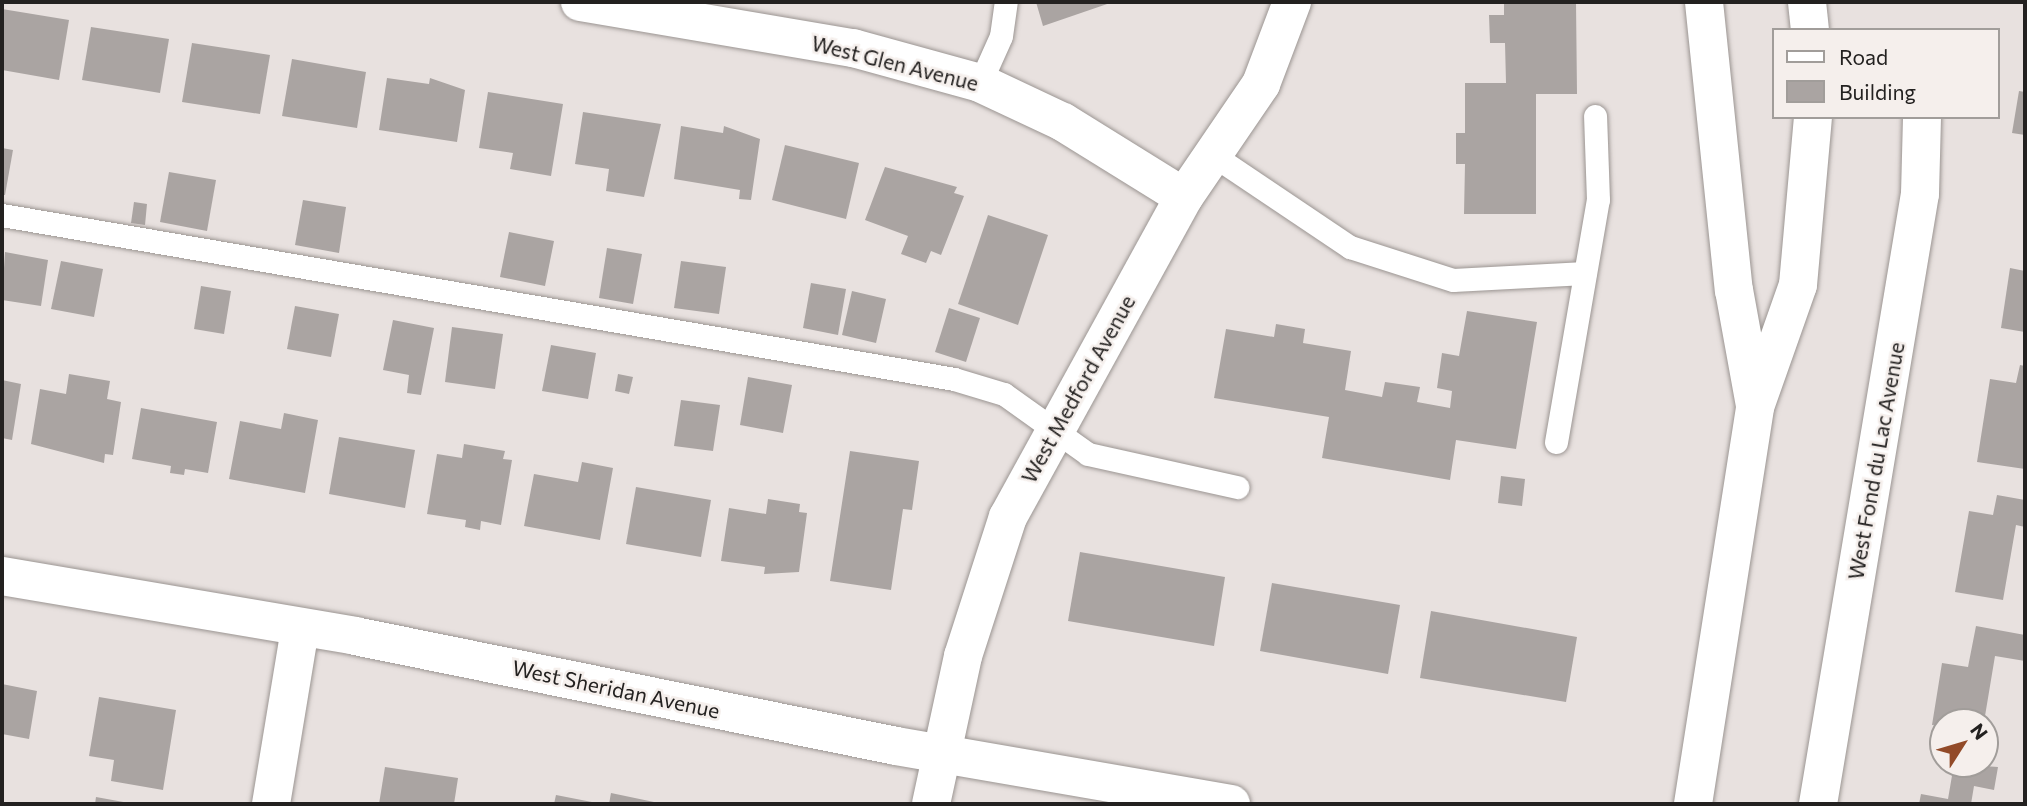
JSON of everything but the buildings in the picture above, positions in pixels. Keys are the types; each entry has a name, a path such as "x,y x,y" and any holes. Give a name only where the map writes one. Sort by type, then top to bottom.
{"street":[{"name":"West Glen Avenue","path":"580,2 853,48 980,83 1063,122 1184,197"},
{"name":"West Medford Avenue","path":"931,804 939,754 1008,517 1184,197 1261,84 1293,2"},
{"path":"1704,2 1734,290 1755,407"},
{"path":"1807,2 1810,28"},
{"path":"1693,804 1755,407 1798,285 1814,119"},
{"name":"West Fond du Lac Avenue","path":"1818,804 1920,194 1922,119"},
{"name":"West Sheridan Avenue","path":"2,576 300,628 939,754 1231,804"},
{"path":"271,804 300,628"}],"lane":[{"path":"980,83 1002,36 1006,2"},
{"path":"1556,442 1598,200 1595,116"},
{"path":"1213,155 1350,247 1453,279 1585,274"},
{"path":"2,215 954,379 1004,394 1052,433 1088,454 1237,486"}]}
